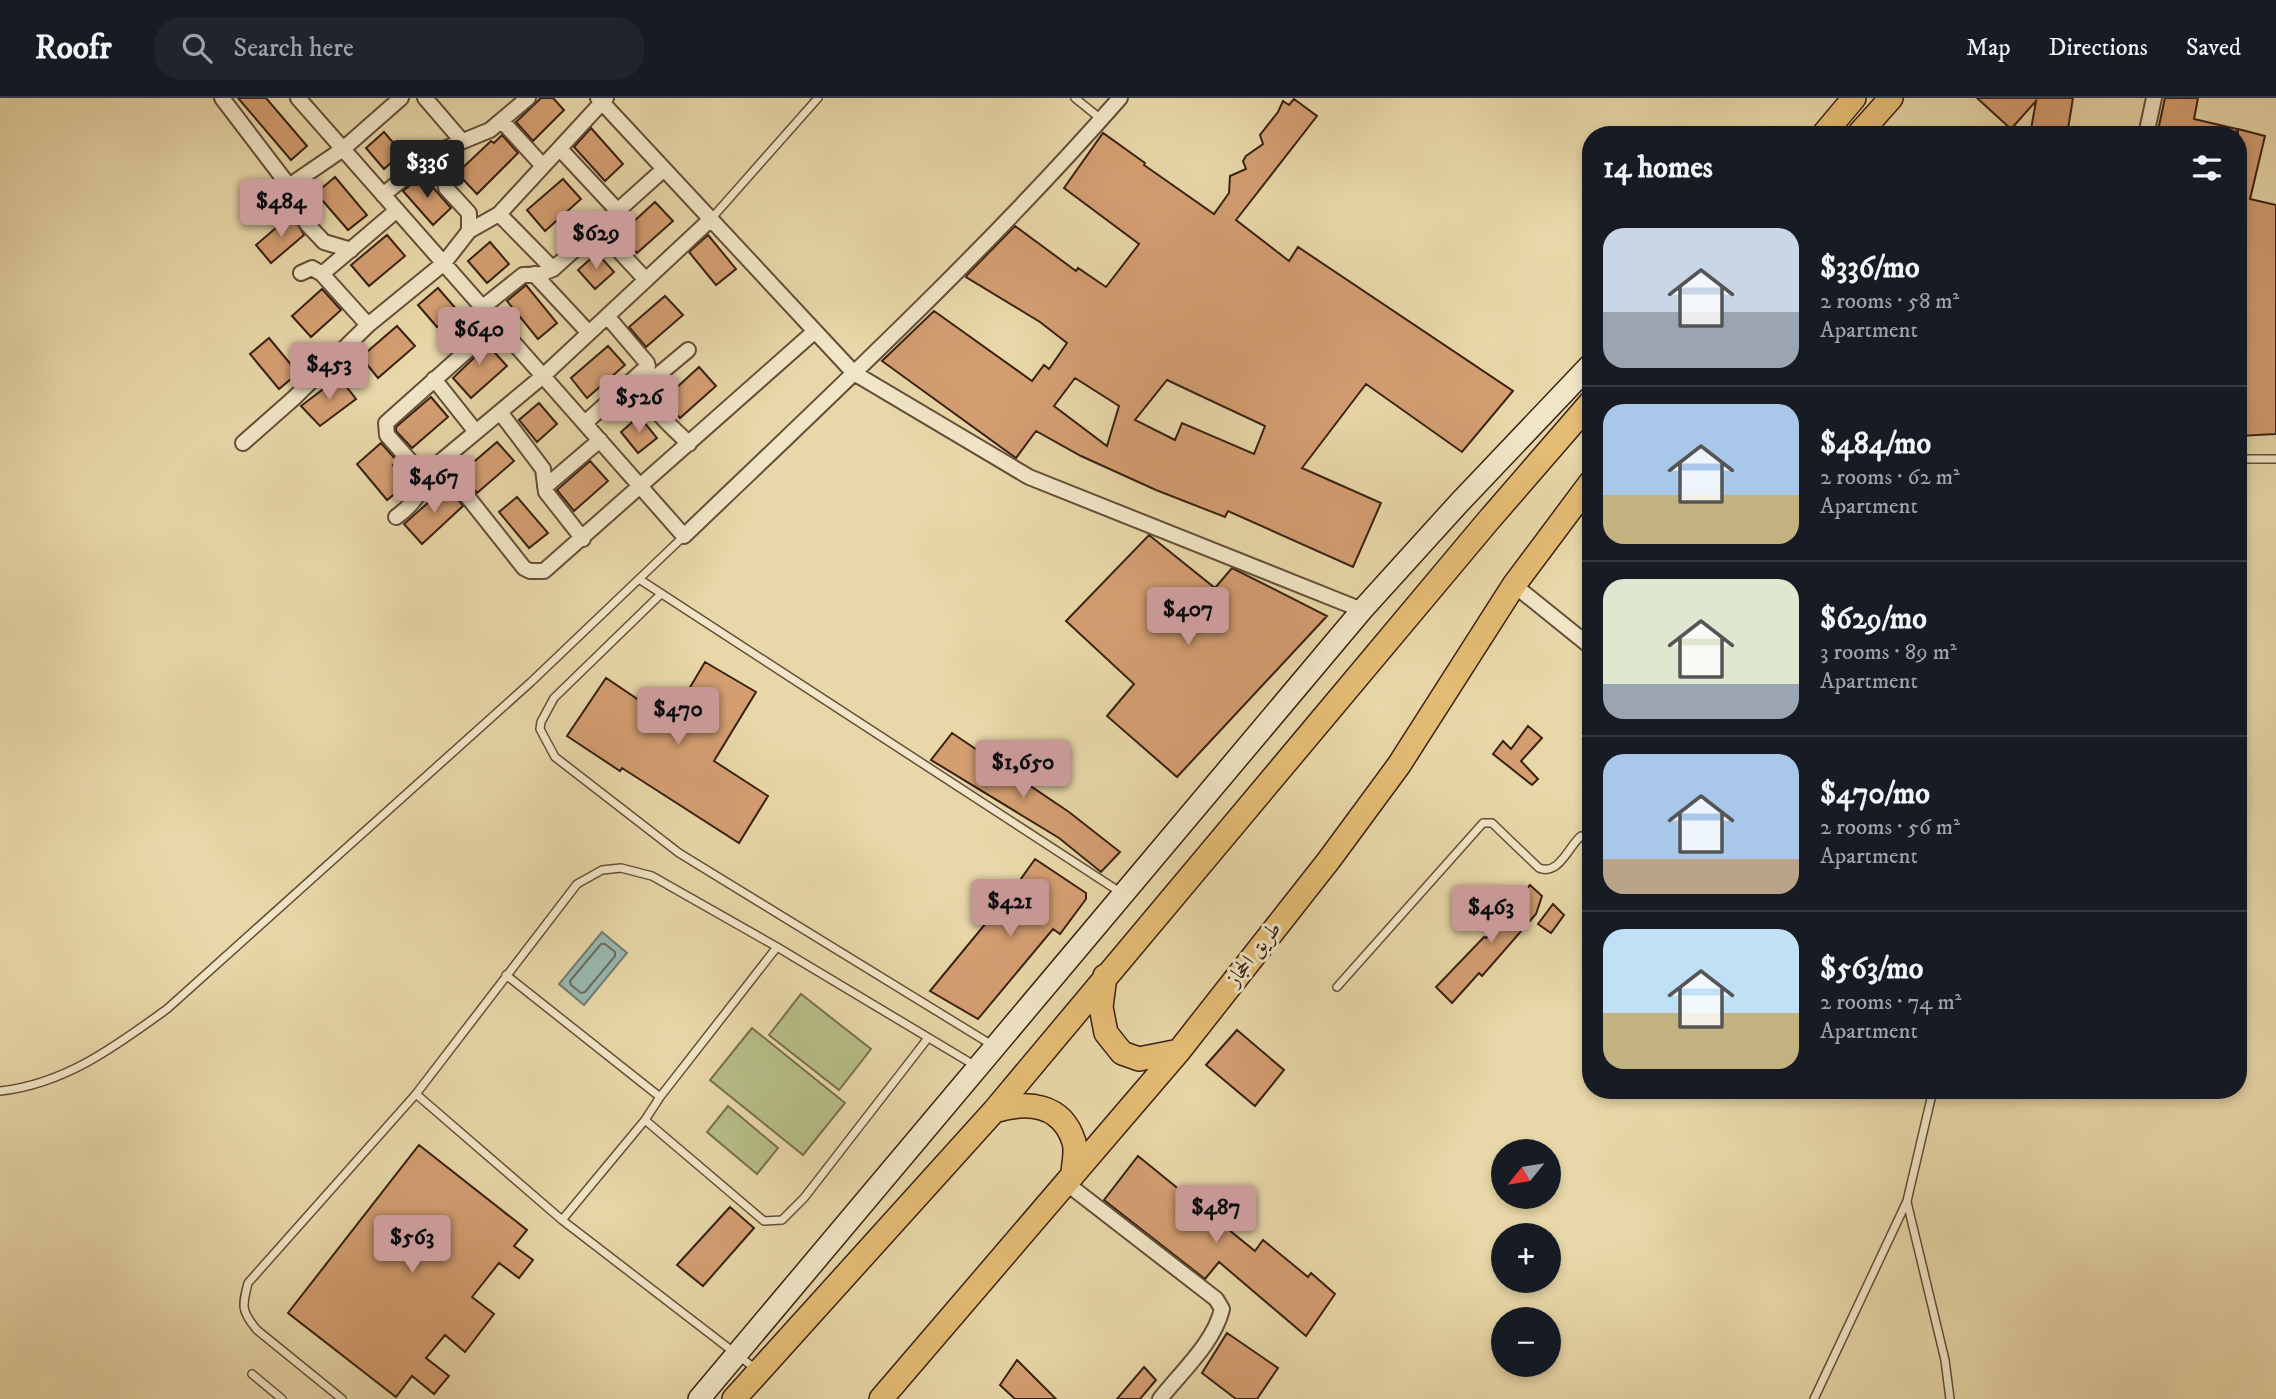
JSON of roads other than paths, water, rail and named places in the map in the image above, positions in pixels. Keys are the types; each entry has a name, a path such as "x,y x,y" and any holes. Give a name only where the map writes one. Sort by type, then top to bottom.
{"main road":[{"path":"1831,126 1854,98"},
{"path":"1866,126 1891,98"},
{"path":"699,1399 1362,610 1582,373"},
{"path":"734,1399 994,1111 1479,531 1582,412"},
{"name":"طريق الحجاز","path":"881,1399 1179,1051 1329,860 1399,765 1514,585 1582,494"},
{"path":"1105,976 1101,1007 1106,1033 1122,1054 1139,1059 1179,1051"},
{"path":"994,1111 1017,1104 1037,1106 1065,1123 1075,1144 1069,1179"}],"street":[{"path":"222,98 289,186 307,225 324,242 351,250"},
{"path":"298,98 684,536 982,248 1120,98"},
{"path":"276,209 289,186 343,149 401,98"},
{"path":"425,98 463,141"},
{"path":"2148,126 2154,98"},
{"path":"243,443 294,398 368,324 444,263 469,231 499,214 602,99 855,373 1029,477 1362,610"},
{"path":"383,195 434,153 477,137 502,121 523,100"},
{"path":"502,121 543,166"},
{"path":"559,149 617,211"},
{"path":"434,153 441,163 446,188 469,213 469,231"},
{"path":"482,307 523,275 541,274 553,268 664,169"},
{"path":"322,274 397,210"},
{"path":"499,214 553,268"},
{"path":"396,517 409,508 420,495 440,462 543,376 711,219"},
{"path":"598,228 646,280"},
{"path":"301,273 312,268 322,274 368,324"},
{"path":"534,274 589,333"},
{"path":"607,316 645,359 648,366 645,386 651,403 689,444"},
{"path":"440,462 524,568 544,571 815,331"},
{"path":"427,480 387,435 385,427 388,419 470,348"},
{"path":"645,386 688,350"},
{"path":"585,423 648,366"},
{"path":"434,379 477,432"},
{"path":"500,412 543,469 545,487 550,498 583,539"},
{"path":"545,487 600,440"},
{"path":"1514,585 1582,640"},
{"path":"1069,1179 1216,1299 1222,1309 1219,1321 1206,1341 1160,1399"}],"lane":[{"path":"711,219 818,98"},
{"path":"1074,98 1101,120"},
{"path":"2247,458 2276,458"},
{"path":"0,1090 46,1081 78,1068 109,1051 167,1009 531,682 684,536"},
{"path":"639,579 1123,894"},
{"path":"662,594 554,698 540,729 555,757 679,853 995,1047"},
{"path":"1337,987 1483,823 1492,823 1539,868 1546,870 1555,868 1582,837"},
{"path":"342,1399 257,1330 246,1317 242,1304 248,1283 416,1094 577,884 602,870 621,868 652,876 777,947 978,1068"},
{"path":"562,1220 645,1121 660,1097 777,947"},
{"path":"506,975 660,1097"},
{"path":"645,1121 764,1221 782,1220 804,1198 928,1038"},
{"path":"416,1094 562,1220 758,1370"},
{"path":"1814,1399 1907,1201 1931,1099"},
{"path":"1907,1201 1945,1360 1950,1399"},
{"path":"252,1374 282,1399"}],"water":[{"path":"602,932 627,953 584,1005 559,984"}]}
